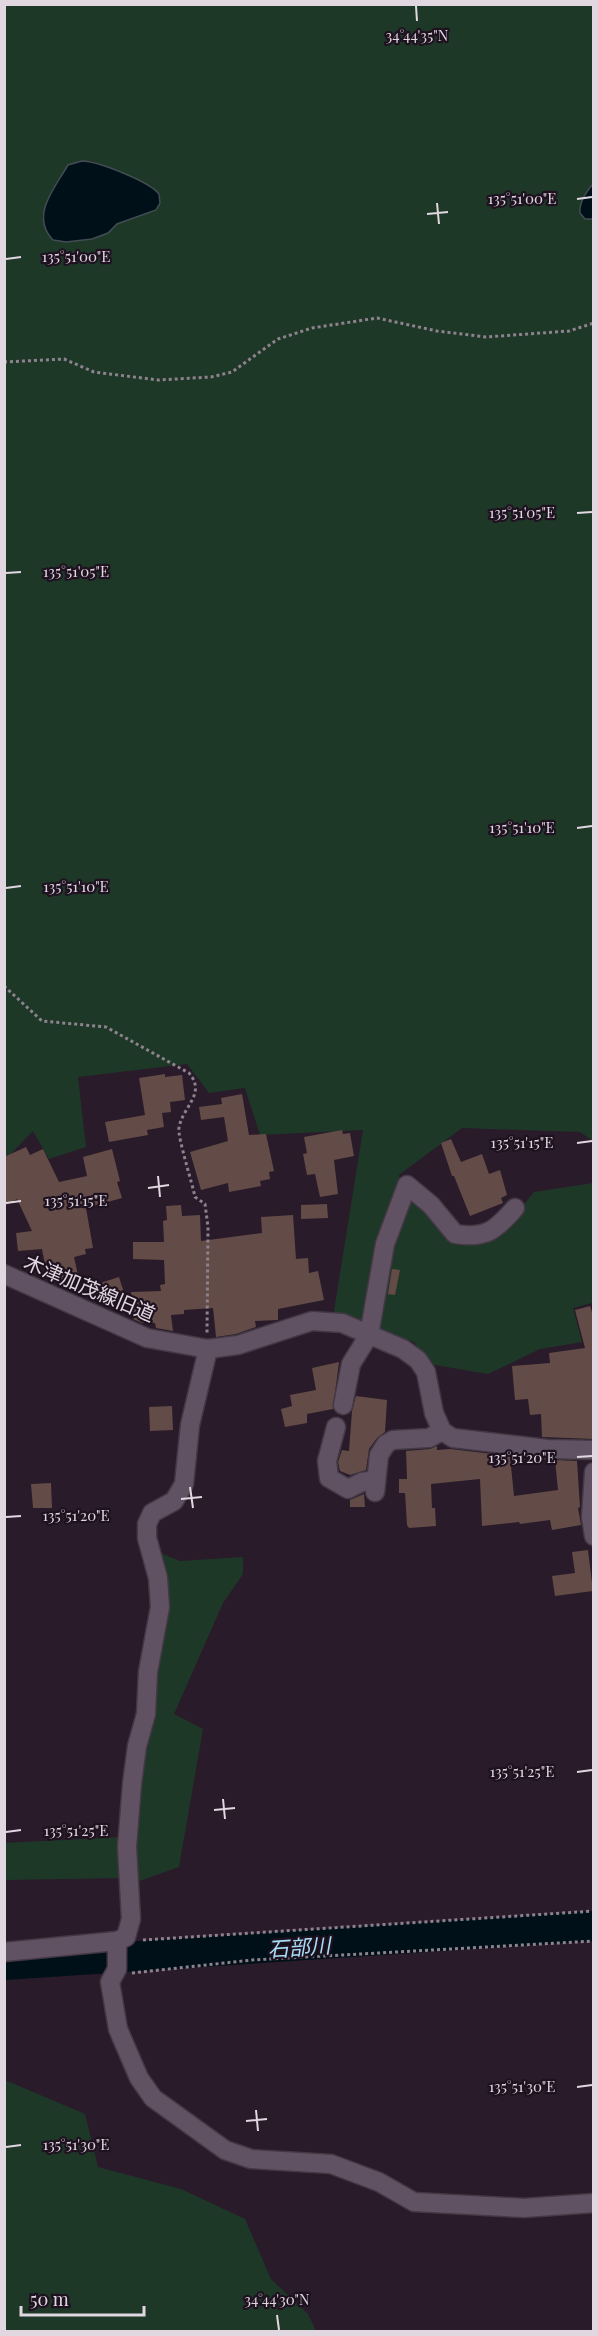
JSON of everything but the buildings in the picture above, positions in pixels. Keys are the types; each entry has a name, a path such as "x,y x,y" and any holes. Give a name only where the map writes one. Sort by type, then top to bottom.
{"street":[{"path":"343,1405 351,1364 369,1335 385,1244 406,1185 431,1205 455,1234 470,1236 496,1229 515,1208"},
{"name":"木津加茂線旧道","path":"4,1274 147,1338 207,1349 238,1345 312,1321 342,1323 403,1349 418,1360 426,1372 434,1413 442,1431"},
{"path":"4,1952 117,1945 126,1937 131,1919 127,1847 132,1784 137,1746 148,1701 148,1672 160,1607 158,1578 147,1538 147,1524 152,1513 174,1501 184,1484 190,1425 207,1349"},
{"path":"336,1427 327,1461 329,1478 348,1489 362,1482 375,1486 379,1455 386,1444 393,1440 429,1438 442,1431 453,1438 547,1449 593,1450 594,1455"},
{"path":"594,1472 591,1517 594,1536"},
{"path":"117,1945 116,1972 110,1982 118,2029 139,2078 153,2097 225,2150 251,2159 331,2164 379,2182 414,2202 524,2208 594,2203"}],"path":[{"path":"4,362 64,359 94,372 158,380 200,378 232,372 278,339 312,328 377,318 437,331 486,337 569,331 594,323"},
{"path":"4,986 42,1021 106,1026 189,1073 195,1081 197,1089 178,1129 195,1197 206,1204 208,1227 207,1349"},
{"path":"117,1945 594,1911"},
{"path":"116,1972 252,1960 594,1941"}],"green space":[{"path":"5,5 593,5 593,184 586,192 579,210 585,219 594,219 593,1141 580,1132 462,1128 399,1175 400,1187 451,1236 500,1234 534,1192 593,1183 593,1310 592,1303 573,1308 582,1342 540,1349 488,1374 429,1364 414,1342 351,1320 333,1317 363,1130 260,1135 245,1088 209,1093 187,1064 78,1077 86,1147 49,1159 33,1131 5,1160","holes":["92,161 152,187 160,203 156,210 125,220 79,241 53,240 42,217 50,196 68,165"]},
{"path":"153,1550 180,1561 243,1557 243,1574 223,1603 174,1714 203,1729 179,1867 131,1884 130,1864 148,1715"},
{"path":"124,1837 124,1878 5,1880 4,1843"},
{"path":"5,2080 85,2114 98,2167 181,2189 245,2219 271,2279 308,2314 316,2331 5,2331"}],"shaded area":[{"path":"82,161 100,164 154,189 159,194 160,203 156,210 117,224 108,233 92,239 66,242 53,240 46,231 44,222 47,202 68,165"},
{"path":"593,184 593,219 585,219 580,213 581,205"}],"waterway":[{"name":"石部川","path":"4,1965 594,1926"}]}
